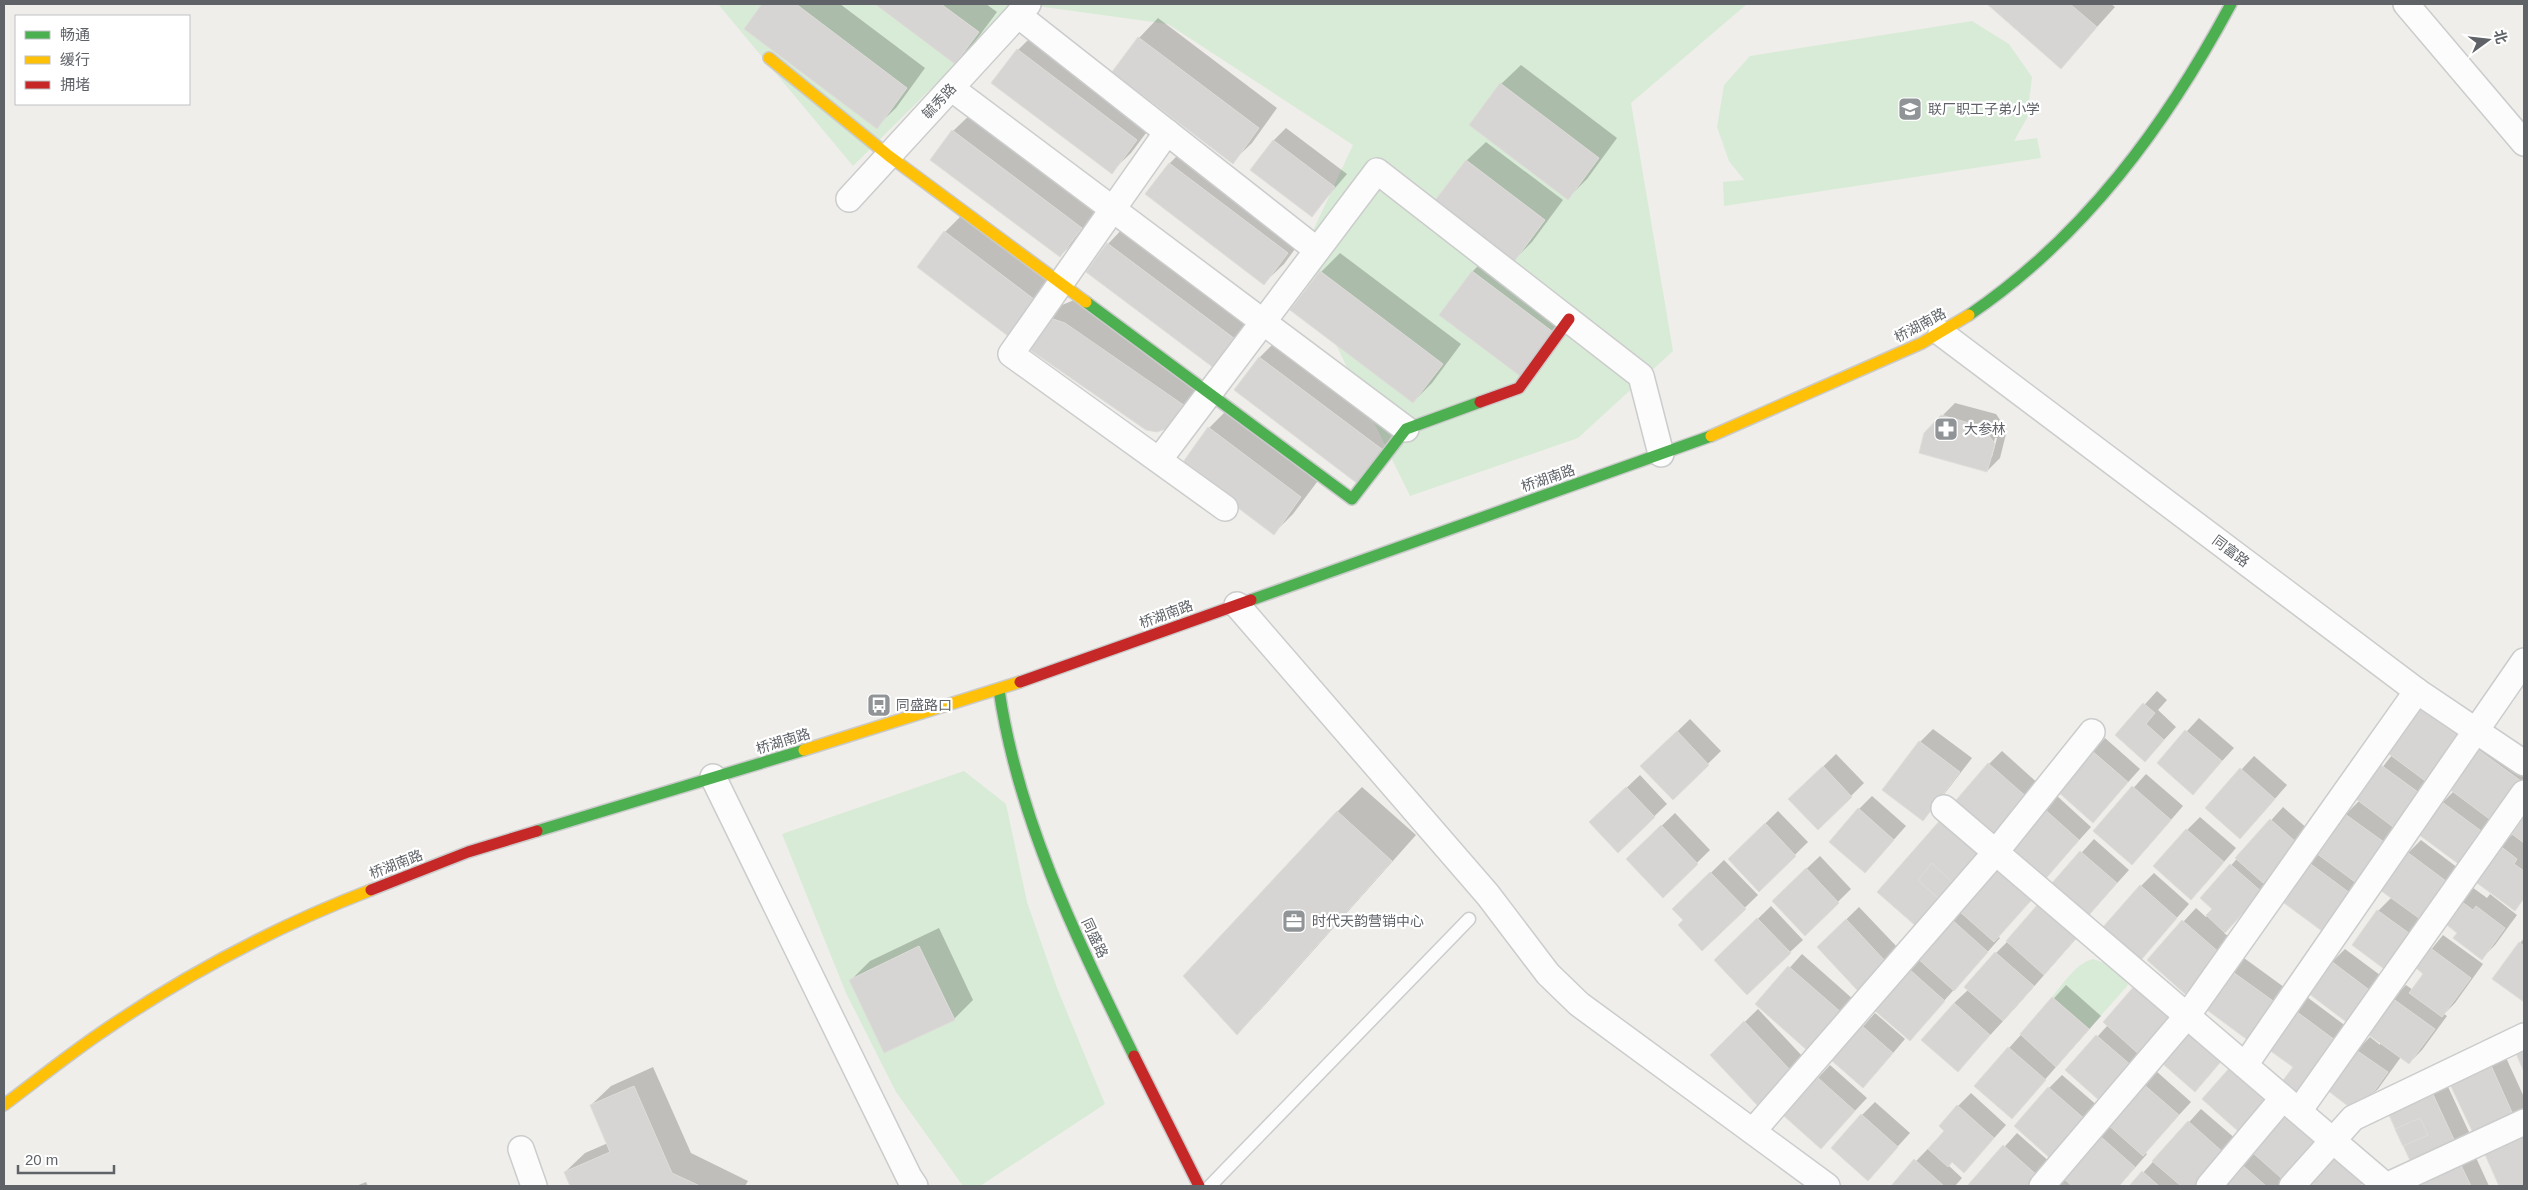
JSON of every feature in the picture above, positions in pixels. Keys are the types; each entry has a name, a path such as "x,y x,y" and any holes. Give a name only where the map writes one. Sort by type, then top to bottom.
{"main road":[{"name":"桥湖南路","path":"4,1104 101,1032 171,987 258,940 362,893 468,852 999,690 1715,434 1828,387 1941,333 1981,307 2065,236 2118,178 2180,93 2231,4"},
{"path":"769,58 889,156 1352,499 1406,429 1520,388 1569,320"},
{"name":"同盛路","path":"999,690 1004,732 1013,771 1057,892 1137,1066 1199,1186"}],"street":[{"path":"2406,4 2524,143"},
{"path":"1024,9 1167,132 1317,250"},
{"name":"毓秀路","path":"849,199 1024,9"},
{"path":"951,88 1406,429"},
{"path":"1167,132 1011,354 1226,508"},
{"path":"1159,460 1377,171 1641,376 1661,454"},
{"name":"同富路","path":"1941,333 2417,691 2524,763"},
{"path":"1237,604 1488,895 1548,974 1578,1004 1827,1186"},
{"path":"2245,1065 2524,661"},
{"path":"2042,1186 2187,1016 2417,691"},
{"path":"1753,1131 1995,852 2092,732"},
{"path":"713,777 909,1177 916,1186"},
{"path":"2209,1186 2291,1104 2524,793"},
{"path":"1944,808 2332,1139 2375,1182 2386,1186 2524,1122"},
{"path":"2292,1186 2352,1118 2524,1036"},
{"path":"520,1149 534,1186"}],"lane":[{"path":"1210,1186 1469,919"}],"green space":[{"path":"718,4 1016,4 853,166"},
{"path":"1022,4 1747,4 1631,103 1673,351 1578,438 1410,496 1297,265 1353,145 1168,24"},
{"path":"1972,21 2009,44 2032,77 2027,118 2014,141 2037,138 2041,158 1724,206 1723,182 1744,180 1729,161 1717,127 1724,85 1750,56"},
{"path":"964,771 1006,804 1027,902 1057,988 1105,1104 980,1186 963,1186 896,1092 846,993 782,834"},
{"path":"2093,959 2119,971 2128,985 2089,1029 2052,997 2075,969"}],"building":[{"path":"762,4 796,4 907,88 877,129 744,29"},
{"path":"875,4 941,4 979,32 955,64"},
{"path":"1987,4 2070,4 2097,27 2061,69"},
{"path":"1138,37 1259,128 1233,164 1112,72"},
{"path":"1017,49 1137,140 1112,174 991,83"},
{"path":"1500,83 1599,158 1568,200 1469,125"},
{"path":"952,130 1082,228 1060,257 930,160"},
{"path":"1273,140 1335,187 1312,217 1250,170"},
{"path":"1466,160 1545,220 1513,263 1433,203"},
{"path":"1169,163 1288,253 1264,285 1145,194"},
{"path":"944,231 1039,303 1012,339 917,267"},
{"path":"1107,243 1235,339 1214,368 1086,272"},
{"path":"1320,271 1443,364 1413,403 1290,310"},
{"path":"1472,271 1553,332 1520,376 1439,315"},
{"path":"1053,319 1065,323 1185,406 1171,427 1157,432 1146,430 1026,347 1041,324"},
{"path":"1259,357 1383,450 1358,484 1234,390"},
{"path":"1941,415 1983,427 1995,444 1987,472 1919,453 1924,433"},
{"path":"1208,427 1301,497 1274,535 1181,465"},
{"path":"2143,703 2155,713 2146,724 2164,740 2145,762 2115,735"},
{"path":"2418,705 2462,736 2428,783 2385,751"},
{"path":"2185,730 2222,761 2193,795 2157,763"},
{"path":"1677,731 1709,765 1673,800 1640,766"},
{"path":"1919,741 1960,772 1923,821 1882,790"},
{"path":"2477,749 2521,781 2492,821 2448,788"},
{"path":"2091,750 2128,782 2093,823 2056,790"},
{"path":"1988,763 2029,799 1991,842 1951,806"},
{"path":"2381,765 2422,795 2397,830 2356,799"},
{"path":"1823,766 1852,797 1818,830 1788,799"},
{"path":"2240,768 2275,799 2240,839 2205,808"},
{"path":"2132,786 2171,820 2132,865 2093,831"},
{"path":"1626,787 1655,817 1618,853 1589,822"},
{"path":"2442,802 2484,833 2460,865 2418,834"},
{"path":"2042,807 2079,840 2042,883 2004,850"},
{"path":"1858,808 1894,840 1865,873 1829,842"},
{"path":"1337,811 1392,861 1237,1035 1183,976"},
{"path":"2345,814 2388,845 2359,885 2316,853"},
{"path":"2524,817 2524,843 2512,834"},
{"path":"1942,818 1982,853 1917,927 1877,892"},
{"path":"2270,819 2297,843 2263,883 2235,858"},
{"path":"1765,823 1796,856 1759,892 1728,859"},
{"path":"1661,825 1698,864 1663,898 1626,859"},
{"path":"2186,829 2224,862 2191,900 2153,866"},
{"path":"2499,845 2517,859 2514,864 2524,871 2524,898 2515,911 2473,880"},
{"path":"2080,851 2117,883 2089,915 2052,883"},
{"path":"2407,852 2450,884 2423,921 2380,890"},
{"path":"2308,862 2354,896 2326,934 2280,900"},
{"path":"1932,863 1954,884 1940,900 1918,880"},
{"path":"2000,863 2036,895 1994,942 1959,911"},
{"path":"2230,864 2262,892 2225,933 2206,915 2212,909 2200,898"},
{"path":"1806,868 1839,903 1805,936 1772,901"},
{"path":"1710,872 1746,909 1702,951 1678,925 1683,920 1672,909"},
{"path":"2140,885 2177,918 2141,960 2103,927"},
{"path":"2458,899 2473,910 2476,906 2505,928 2482,960 2453,938 2457,933 2442,921"},
{"path":"2039,903 2078,936 2044,975 2006,941"},
{"path":"2377,910 2413,936 2387,971 2352,945"},
{"path":"1757,918 1791,953 1747,995 1714,960"},
{"path":"1950,918 1988,952 1954,991 1916,957"},
{"path":"1846,919 1887,963 1858,991 1817,947"},
{"path":"2182,920 2221,954 2185,994 2147,960"},
{"path":"2519,942 2524,946 2524,1002 2492,979"},
{"path":"919,946 955,1020 884,1053 849,980"},
{"path":"2429,947 2471,978 2442,1017 2409,993 2423,974 2415,967"},
{"path":"1995,952 2034,986 2003,1021 1964,987"},
{"path":"2331,961 2372,992 2349,1024 2308,993"},
{"path":"1788,966 1842,1013 1809,1052 1755,1004"},
{"path":"1909,969 1945,1001 1910,1041 1874,1010"},
{"path":"2230,970 2276,1003 2249,1041 2203,1007"},
{"path":"2136,984 2175,1018 2142,1057 2103,1022"},
{"path":"2052,997 2089,1029 2056,1067 2020,1034"},
{"path":"2392,998 2435,1029 2409,1064 2366,1033"},
{"path":"1954,1003 1990,1035 1958,1072 1921,1040"},
{"path":"2293,1009 2339,1043 2297,1101 2278,1087 2293,1067 2265,1047"},
{"path":"1744,1021 1792,1072 1757,1105 1710,1055"},
{"path":"1861,1025 1893,1053 1863,1088 1831,1060"},
{"path":"2192,1029 2224,1058 2195,1092 2163,1064"},
{"path":"2096,1035 2132,1066 2101,1102 2065,1070"},
{"path":"2524,1044 2524,1064 2521,1065 2514,1048"},
{"path":"2524,1044 2524,1072 2514,1048"},
{"path":"2008,1047 2046,1080 2012,1119 1974,1086"},
{"path":"2356,1050 2388,1072 2365,1104 2352,1109 2327,1090"},
{"path":"2489,1061 2515,1119 2475,1137 2448,1080"},
{"path":"2232,1065 2269,1098 2239,1132 2202,1099"},
{"path":"1817,1077 1855,1111 1821,1149 1784,1116"},
{"path":"2142,1083 2179,1115 2143,1156 2107,1124"},
{"path":"634,1086 672,1173 700,1186 570,1186 564,1172 610,1152 590,1105"},
{"path":"2048,1087 2087,1121 2052,1160 2014,1126"},
{"path":"2430,1088 2447,1126 2403,1146 2386,1108"},
{"path":"2430,1088 2457,1146 2413,1167 2386,1108"},
{"path":"1957,1105 1994,1138 1964,1173 1952,1162 1948,1167 1928,1149 1944,1131 1939,1126"},
{"path":"1861,1114 1898,1147 1868,1181 1831,1148"},
{"path":"2287,1114 2322,1144 2288,1184 2253,1153"},
{"path":"2420,1118 2428,1135 2403,1146 2395,1129"},
{"path":"2188,1121 2225,1154 2196,1186 2181,1186 2152,1161"},
{"path":"2524,1132 2524,1186 2499,1186 2483,1150"},
{"path":"2100,1136 2135,1167 2119,1186 2072,1186 2063,1178"},
{"path":"2003,1145 2039,1177 2031,1186 1967,1186"},
{"path":"2330,1149 2365,1180 2360,1186 2305,1186"},
{"path":"1914,1159 1944,1186 1891,1186"},
{"path":"2460,1163 2471,1186 2417,1186 2416,1183"},
{"path":"2241,1164 2266,1186 2222,1186"},
{"path":"2142,1171 2159,1186 2129,1186"}],"traffic: fast":[{"path":"1969,315 2011,284 2049,251 2119,176 2179,93 2231,4"},
{"path":"1086,302 1352,499 1406,429 1480,402"},
{"path":"1251,600 1711,436"},
{"path":"999,690 1020,786 1035,832 1071,923 1134,1056"},
{"path":"537,831 804,750"}],"traffic: slow":[{"path":"769,58 889,156 1086,302"},
{"path":"1711,436 1922,343 1969,315"},
{"path":"804,750 1020,682"},
{"path":"4,1105 89,1041 166,991 266,936 301,919 371,890"}],"traffic: jam":[{"path":"1480,402 1519,388 1569,319"},
{"path":"1020,682 1251,600"},
{"path":"371,890 468,852 537,831"},
{"path":"1134,1056 1199,1186"}],"place":[{"name":"联厂职工子弟小学","path":"1910,109"},
{"name":"大参林","path":"1946,429"},
{"name":"同盛路口","path":"879,705"},
{"name":"时代天韵营销中心","path":"1294,921"}]}
